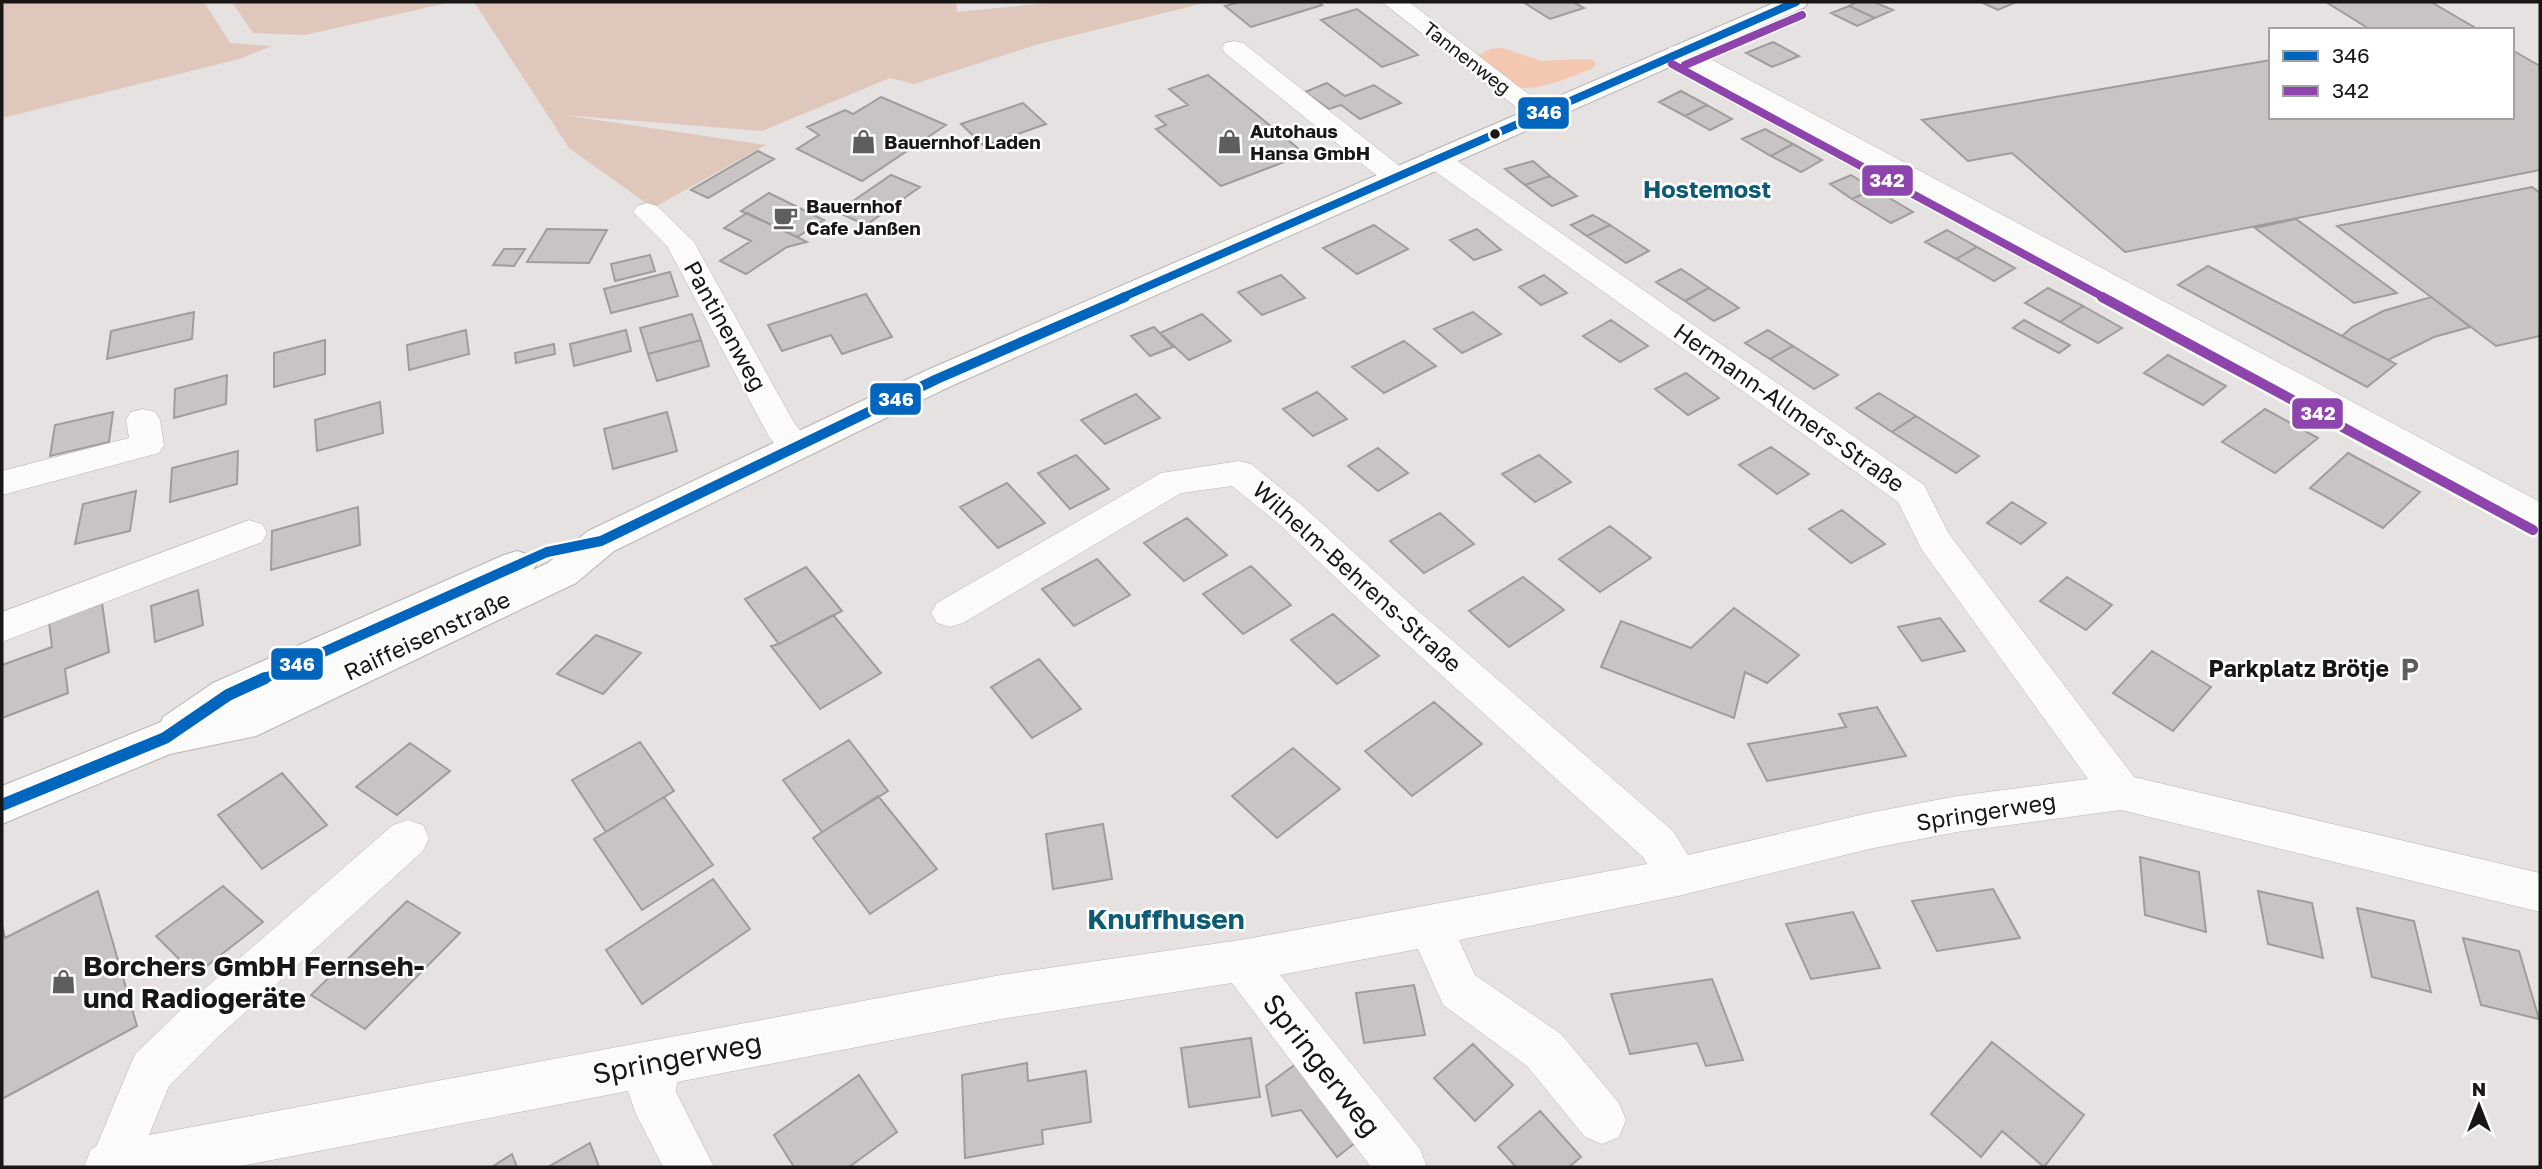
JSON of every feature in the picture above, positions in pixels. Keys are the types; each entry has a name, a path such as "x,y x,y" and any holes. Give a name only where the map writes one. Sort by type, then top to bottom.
{"street":[{"name":"Tannenweg","path":"1394,2 1540,113"},
{"name":"Raiffeisenstraße","path":"2,805 165,738 241,724 562,573 601,541 937,379 1796,2"},
{"path":"1234,48 1396,177"},
{"path":"1679,52 2540,518"},
{"name":"Hermann-Allmers-Straße","path":"1436,159 1912,494 1935,541 2121,793"},
{"name":"Pantinenweg","path":"647,212 679,242 780,427 795,447"},
{"path":"2,483 147,445 143,421"},
{"name":"Wilhelm-Behrens-Straße","path":"950,613 1173,482 1239,473 1292,516 1403,619 1658,844 1678,877"},
{"path":"2,627 249,533"},
{"name":"Springerweg","path":"114,1165 1001,998 1247,960 1430,926 1678,877 1869,831 1957,814 2121,793 2540,893"},
{"path":"114,1165 152,1070 202,1020 408,838"},
{"path":"1430,926 1459,990 1544,1050 1602,1120"},
{"name":"Springerweg","path":"1247,960 1251,974 1402,1167"},
{"path":"655,1062 652,1095 689,1167"}],"shaded area":[{"path":"2,2 204,2 230,43 272,46 239,59 2,118"},
{"path":"232,2 452,2 305,35 253,33"},
{"path":"474,2 956,2 957,12 1059,2 1208,2 1039,44 914,84 890,78 762,131 563,115 766,145 653,208 569,148"},
{"path":"1502,48 1541,61 1587,59 1596,64 1593,68 1566,79 1534,88 1519,87 1478,56 1490,49"}],"building":[{"path":"1240,2 1318,2 1322,5 1251,27 1225,6"},
{"path":"1523,2 1573,2 1584,8 1550,19"},
{"path":"1857,2 1874,2 1893,10 1875,18 1849,6"},
{"path":"1981,2 2016,2 1998,10"},
{"path":"2326,2 2431,2 2476,28 2368,28"},
{"path":"1849,6 1875,18 1857,26 1831,13"},
{"path":"1357,9 1418,55 1382,67 1321,20"},
{"path":"1773,42 1799,56 1772,67 1746,53"},
{"path":"2514,51 2540,66 2540,170 2125,252 2012,153 1968,161 1922,120 2269,60 2269,119 2514,119"},
{"name":"Autohaus Hansa GmbH","path":"1208,75 1305,154 1221,186 1156,129 1166,125 1156,116 1188,105 1169,89"},
{"path":"1327,83 1345,96 1374,85 1401,103 1360,119 1341,105 1329,109 1305,92"},
{"path":"1681,91 1707,105 1685,116 1659,102"},
{"name":"Bauernhof Laden","path":"881,97 946,125 862,181 797,149 819,135 807,127 845,110 853,114"},
{"path":"1023,103 1046,124 984,146 961,124"},
{"path":"1707,105 1732,119 1710,130 1685,116"},
{"path":"1765,129 1793,144 1771,156 1742,139"},
{"path":"1793,144 1822,160 1801,172 1771,156"},
{"path":"758,151 774,159 708,198 691,190"},
{"path":"1533,161 1550,176 1525,185 1505,169"},
{"path":"891,175 920,187 866,225 837,212"},
{"path":"1851,175 1874,189 1852,199 1830,184"},
{"path":"1550,176 1577,196 1552,206 1525,185"},
{"path":"2532,187 2540,193 2540,336 2496,346 2337,226"},
{"path":"1874,189 1913,212 1891,223 1852,199"},
{"name":"Bauernhof Cafe Janßen","path":"769,193 824,220 797,237 741,211"},
{"path":"747,213 807,242 787,247 746,274 720,261 751,241 724,228"},
{"path":"1593,215 1610,225 1587,236 1571,225"},
{"path":"2296,219 2397,293 2354,303 2255,228"},
{"path":"1374,225 1408,249 1357,274 1323,248"},
{"path":"1610,225 1649,251 1626,263 1587,236"},
{"path":"547,229 607,230 589,263 527,262"},
{"path":"1477,229 1501,250 1474,260 1450,240"},
{"path":"1947,230 1977,247 1956,259 1925,242"},
{"path":"1977,247 2015,268 1994,281 1956,259"},
{"path":"504,249 525,249 514,266 493,265"},
{"path":"650,255 655,271 615,281 611,264"},
{"path":"2208,266 2396,364 2367,387 2178,285"},
{"path":"1681,269 1709,288 1685,301 1656,282"},
{"path":"670,272 678,296 611,313 604,289"},
{"path":"1281,275 1305,298 1262,315 1238,292"},
{"path":"1544,275 1567,293 1541,305 1519,287"},
{"path":"1709,288 1739,308 1714,321 1685,301"},
{"path":"2048,288 2083,306 2060,322 2025,303"},
{"path":"866,294 892,337 842,354 831,335 782,351 768,325"},
{"path":"2431,297 2470,327 2434,337 2388,360 2342,336 2352,327 2383,311"},
{"path":"2083,306 2122,328 2098,343 2060,322"},
{"path":"194,312 192,339 107,359 111,331"},
{"path":"1473,312 1501,334 1462,353 1434,329"},
{"path":"692,314 701,340 648,354 640,328"},
{"path":"1202,314 1231,341 1189,360 1160,333"},
{"path":"1611,320 1648,346 1620,362 1583,336"},
{"path":"2024,320 2070,345 2059,353 2013,328"},
{"path":"1154,327 1173,347 1150,356 1131,336"},
{"path":"466,330 469,354 409,370 407,345"},
{"path":"626,330 631,351 574,366 570,344"},
{"path":"1768,330 1793,346 1770,359 1745,343"},
{"path":"325,340 325,374 274,387 274,353"},
{"path":"701,340 709,366 657,381 648,354"},
{"path":"1404,341 1436,366 1384,393 1352,367"},
{"path":"554,344 555,354 516,363 515,353"},
{"path":"1793,346 1838,375 1814,389 1770,359"},
{"path":"2168,355 2226,386 2203,405 2144,373"},
{"path":"1686,373 1719,398 1688,415 1655,389"},
{"path":"227,375 226,404 174,418 175,389"},
{"path":"1317,392 1347,419 1313,436 1283,409"},
{"path":"1879,393 1916,416 1892,432 1856,408"},
{"path":"1136,394 1160,418 1105,444 1081,420"},
{"path":"380,402 383,433 317,451 315,420"},
{"path":"2265,409 2318,438 2275,473 2222,442"},
{"path":"113,412 109,442 50,456 55,425"},
{"path":"667,412 677,451 613,469 604,429"},
{"path":"1916,416 1979,456 1956,473 1892,432"},
{"path":"1771,447 1809,474 1777,494 1739,465"},
{"path":"1378,448 1408,473 1378,491 1348,466"},
{"path":"238,451 237,484 170,502 172,468"},
{"path":"2348,453 2420,492 2383,528 2310,488"},
{"path":"1076,455 1109,489 1070,509 1038,473"},
{"path":"1539,455 1571,482 1535,502 1502,474"},
{"path":"1007,483 1045,523 998,548 960,507"},
{"path":"136,491 130,531 75,544 83,504"},
{"path":"2012,502 2046,523 2021,544 1987,523"},
{"path":"358,507 360,545 271,570 272,531"},
{"path":"1842,510 1885,544 1851,563 1809,529"},
{"path":"1440,513 1474,544 1424,573 1390,541"},
{"path":"1187,518 1227,555 1184,581 1144,543"},
{"path":"1610,526 1651,558 1600,592 1559,559"},
{"path":"1097,559 1130,595 1074,626 1042,589"},
{"path":"1251,566 1291,605 1243,634 1203,594"},
{"path":"806,567 842,611 779,644 745,599"},
{"path":"1523,577 1564,610 1509,647 1469,611"},
{"path":"2067,577 2112,605 2086,630 2040,601"},
{"path":"198,590 203,625 155,642 151,606"},
{"path":"102,603 109,652 65,669 68,693 2,718 2,665 52,647 49,622"},
{"path":"1734,608 1799,655 1767,683 1745,672 1734,718 1601,667 1621,621 1691,648"},
{"path":"1333,614 1379,656 1337,684 1291,640"},
{"path":"833,615 881,673 820,709 771,646"},
{"path":"1940,618 1965,651 1922,661 1898,627"},
{"path":"596,635 641,653 603,694 557,674"},
{"path":"2152,651 2211,687 2173,731 2113,693"},
{"path":"1039,659 1081,709 1032,738 991,687"},
{"path":"1434,702 1482,744 1412,796 1365,751"},
{"path":"1877,707 1906,756 1767,781 1748,744 1846,727 1839,714"},
{"path":"849,740 888,791 822,832 783,780"},
{"path":"640,742 674,791 606,832 572,780"},
{"path":"410,743 450,771 397,815 356,787"},
{"path":"1293,748 1340,789 1277,838 1232,796"},
{"path":"282,773 327,825 262,869 218,815"},
{"path":"878,796 937,869 870,914 813,838"},
{"path":"664,797 713,865 642,910 594,839"},
{"path":"1103,824 1112,879 1053,889 1046,834"},
{"path":"2140,857 2199,872 2206,932 2145,915"},
{"path":"713,879 750,929 642,1004 606,950"},
{"path":"223,886 263,922 195,975 156,936"},
{"path":"1993,889 2020,938 1937,951 1912,901"},
{"name":"Borchers GmbH Fernseh- und Radiogeräte","path":"98,891 137,1026 2,1099 2,925 5,938"},
{"path":"2258,891 2312,903 2323,958 2268,944"},
{"path":"407,901 460,933 365,1029 311,995"},
{"path":"2357,908 2414,921 2431,992 2372,977"},
{"path":"1853,912 1880,968 1811,979 1786,924"},
{"path":"2463,938 2519,951 2539,1019 2481,1005"},
{"path":"1712,979 1743,1060 1706,1066 1697,1043 1630,1054 1611,994"},
{"path":"1414,985 1425,1035 1364,1043 1356,993"},
{"path":"1251,1038 1260,1097 1189,1107 1181,1048"},
{"path":"1992,1042 2084,1115 2044,1167 2002,1131 1981,1157 1931,1114"},
{"path":"1473,1044 1513,1085 1475,1121 1434,1078"},
{"path":"1304,1058 1365,1135 1337,1157 1301,1110 1272,1116 1266,1086"},
{"path":"1027,1063 1028,1081 1086,1071 1091,1122 1042,1130 1043,1144 965,1158 962,1075"},
{"path":"859,1075 897,1132 849,1167 794,1167 774,1135"},
{"path":"1540,1111 1581,1157 1569,1167 1516,1167 1498,1147"},
{"path":"590,1143 599,1167 548,1167"},
{"path":"512,1154 517,1167 492,1167"}],"transit line":[{"name":"346","path":"2,805 165,738 228,695 547,552 601,541 937,379 1796,2"},
{"name":"342","path":"1685,65 1802,15"},
{"name":"342","path":"1672,64 2533,530"}],"place":[{"name":"Bauernhof Laden","path":"864,142"},
{"name":"Autohaus Hansa GmbH","path":"1230,142"},
{"name":"Bauernhof Cafe Janßen","path":"786,217"},
{"name":"Parkplatz Brötje","path":"2409,669"},
{"name":"Borchers GmbH Fernseh- und Radiogeräte","path":"63,982"}],"district":[{"name":"Hostemost","path":"1707,190"},
{"name":"Knuffhusen","path":"1166,919"}]}
